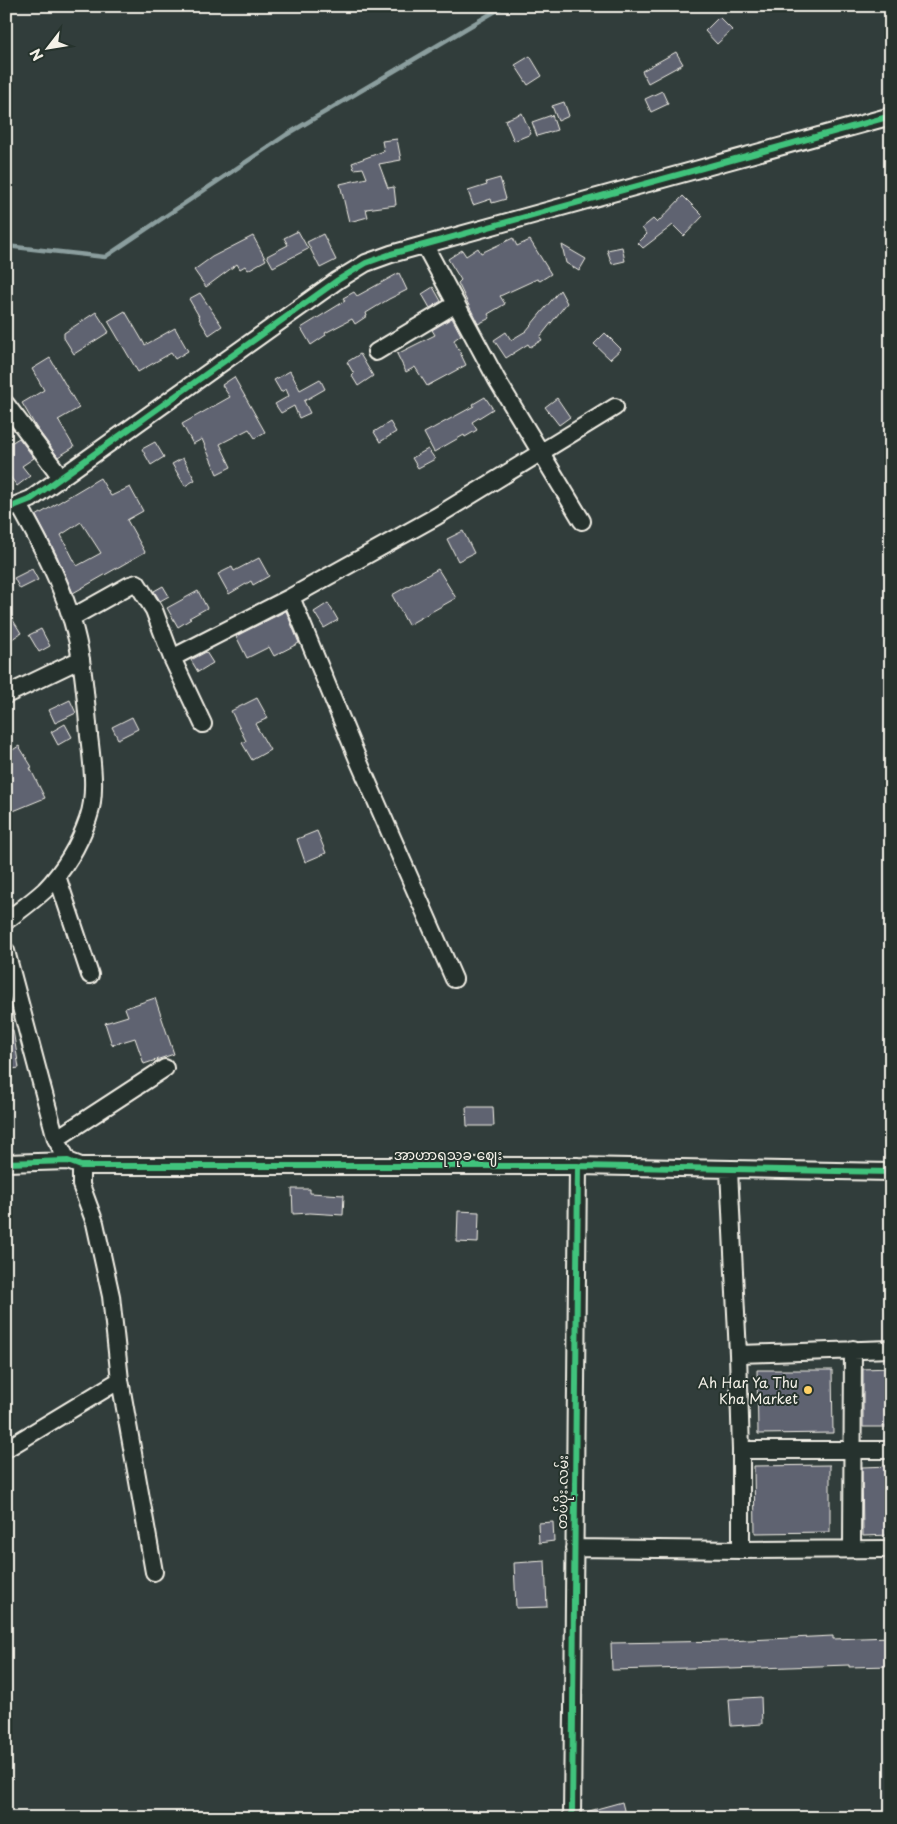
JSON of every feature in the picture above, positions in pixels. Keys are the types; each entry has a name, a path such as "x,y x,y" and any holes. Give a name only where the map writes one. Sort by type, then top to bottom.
{"street":[{"path":"6,921 44,891 57,876 78,841 89,817 94,780 81,659 71,618 56,575 44,550 13,507 31,499 338,280 366,263 391,254 891,116"},
{"path":"425,246 497,380 582,521"},
{"path":"376,352 456,304"},
{"path":"6,404 61,477"},
{"path":"172,658 291,597 437,516 615,407"},
{"path":"71,618 137,583 154,610 172,658 203,724"},
{"path":"291,597 359,762 454,979"},
{"path":"6,695 81,659"},
{"path":"57,876 90,975"},
{"path":"6,951 56,1139 75,1164 95,1224 111,1296 120,1380 154,1572"},
{"path":"56,1139 166,1068"},
{"name":"အာဟာရသုခ ဈေး","path":"6,1163 578,1166 891,1172"},
{"name":"တပ်ပိုး လမ်း","path":"572,1818 578,1166"},
{"path":"729,1170 738,1354 741,1450 741,1550"},
{"path":"852,1549 853,1349"},
{"path":"738,1354 891,1349"},
{"path":"6,1449 120,1380"},
{"path":"741,1450 891,1450"},
{"path":"574,1548 741,1550 891,1548"}],"building":[{"path":"719,17 732,30 717,44 705,31"},
{"path":"676,52 683,64 648,83 642,71"},
{"path":"530,56 542,76 528,85 515,65"},
{"path":"662,91 668,104 651,112 645,99"},
{"path":"564,102 569,116 558,121 552,106"},
{"path":"522,113 531,134 514,141 505,120"},
{"path":"552,115 557,130 537,136 532,122"},
{"path":"397,139 401,160 379,164 388,188 394,187 396,205 366,209 368,217 349,222 340,184 367,178 363,168 354,169 352,163 384,151 382,141"},
{"path":"500,178 506,199 492,203 491,199 473,205 468,191 487,185 486,182"},
{"path":"683,196 703,216 684,236 673,225 643,248 638,243 647,234 642,228 653,219 657,223"},
{"path":"298,231 308,249 273,267 267,256 288,245 284,238"},
{"path":"323,234 336,260 320,268 307,242"},
{"path":"253,236 266,260 248,270 245,266 240,269 237,264 206,287 194,270 212,257"},
{"path":"513,238 517,246 530,240 551,274 540,281 537,279 500,296 505,304 488,314 490,318 478,324 458,283 461,280 448,259 462,250 466,256 478,248 481,253"},
{"path":"562,245 586,259 579,271 566,263"},
{"path":"622,247 625,261 612,264 607,250"},
{"path":"399,273 407,290 366,313 367,316 355,324 352,319 325,333 326,335 311,345 301,328 345,301 343,298 354,292 357,296"},
{"path":"433,287 441,301 430,308 422,294"},
{"path":"560,290 567,303 540,337 542,340 530,347 528,344 506,358 494,340 506,332 511,340 526,331"},
{"path":"200,293 222,326 209,335 189,299"},
{"path":"125,311 145,345 175,328 188,351 175,359 171,353 138,372 108,321"},
{"path":"96,312 109,332 74,354 64,338 64,333"},
{"path":"452,318 461,335 454,340 466,365 427,386 415,367 406,372 397,354 435,335 432,330"},
{"path":"605,333 621,349 610,359 594,344"},
{"path":"360,354 373,376 358,386 347,362"},
{"path":"50,358 79,408 58,420 74,447 58,457 36,427 22,403 44,390 32,369"},
{"path":"290,371 300,390 320,379 325,389 304,401 310,413 299,418 294,406 281,413 275,404 289,396 286,389 281,392 274,380"},
{"path":"234,377 265,432 255,438 249,429 220,444 231,467 217,474 202,439 193,444 182,424 230,397 222,385"},
{"path":"485,397 493,409 472,422 477,430 434,452 424,433 474,406 473,404"},
{"path":"557,398 570,417 559,425 545,407"},
{"path":"390,422 396,432 380,442 374,432"},
{"path":"19,438 34,458 22,466 30,476 17,486 6,471 6,446"},
{"path":"155,442 164,457 151,465 142,449"},
{"path":"428,449 435,459 418,468 412,458"},
{"path":"183,458 195,480 185,486 172,464"},
{"path":"100,478 111,496 130,487 143,511 127,520 145,552 73,593 57,556 36,516","holes":["81,522 101,553 77,566 61,535"]},
{"path":"463,531 474,553 458,561 447,539"},
{"path":"259,558 269,576 253,585 251,581 229,594 218,574 232,567 234,571"},
{"path":"32,569 38,580 20,589 14,578"},
{"path":"438,569 456,598 408,625 392,595"},
{"path":"163,586 169,596 160,601 154,591"},
{"path":"198,591 207,608 178,627 167,608"},
{"path":"328,603 338,620 324,628 314,612"},
{"path":"6,609 21,633 6,643"},
{"path":"286,611 299,643 274,656 269,647 247,658 236,636"},
{"path":"41,629 50,646 39,652 29,635"},
{"path":"206,652 213,663 198,672 191,660"},
{"path":"257,698 268,718 255,724 270,750 252,760 242,743 246,741 231,711"},
{"path":"70,700 76,713 55,723 49,710"},
{"path":"132,717 138,729 118,739 112,727"},
{"path":"65,724 72,737 58,745 51,732"},
{"path":"19,746 32,767 30,768 45,798 6,814 6,754"},
{"path":"317,831 326,853 305,862 297,839"},
{"path":"155,998 174,1054 144,1064 135,1038 112,1045 105,1023 128,1016 125,1008"},
{"path":"13,1030 19,1068 6,1070 6,1031"},
{"path":"466,1107 493,1107 494,1126 467,1126"},
{"path":"292,1189 310,1189 310,1193 344,1195 343,1215 293,1214"},
{"path":"458,1211 479,1212 478,1243 457,1242"},
{"path":"891,1368 891,1427 863,1427 863,1369"},
{"path":"757,1370 832,1370 833,1433 758,1434"},
{"path":"830,1465 830,1532 755,1533 754,1466"},
{"path":"891,1466 891,1535 863,1536 862,1467"},
{"path":"553,1522 554,1541 539,1543 538,1523"},
{"path":"545,1561 547,1607 516,1608 514,1563"},
{"path":"833,1636 833,1639 891,1637 891,1666 849,1667 849,1665 612,1670 611,1643 728,1641"},
{"path":"761,1697 762,1724 731,1726 729,1699"},
{"path":"622,1802 626,1818 582,1818 582,1813"}],"waterway":[{"path":"6,246 105,257 286,135 504,6"}],"cycle path":[{"path":"6,509 31,499 338,280 366,263 391,254 891,116"},
{"path":"6,1163 68,1161 81,1166 578,1166 891,1172"},
{"path":"572,1818 578,1166"}],"place":[{"name":"Ah Har Ya Thu Kha Market","path":"808,1390"}]}
